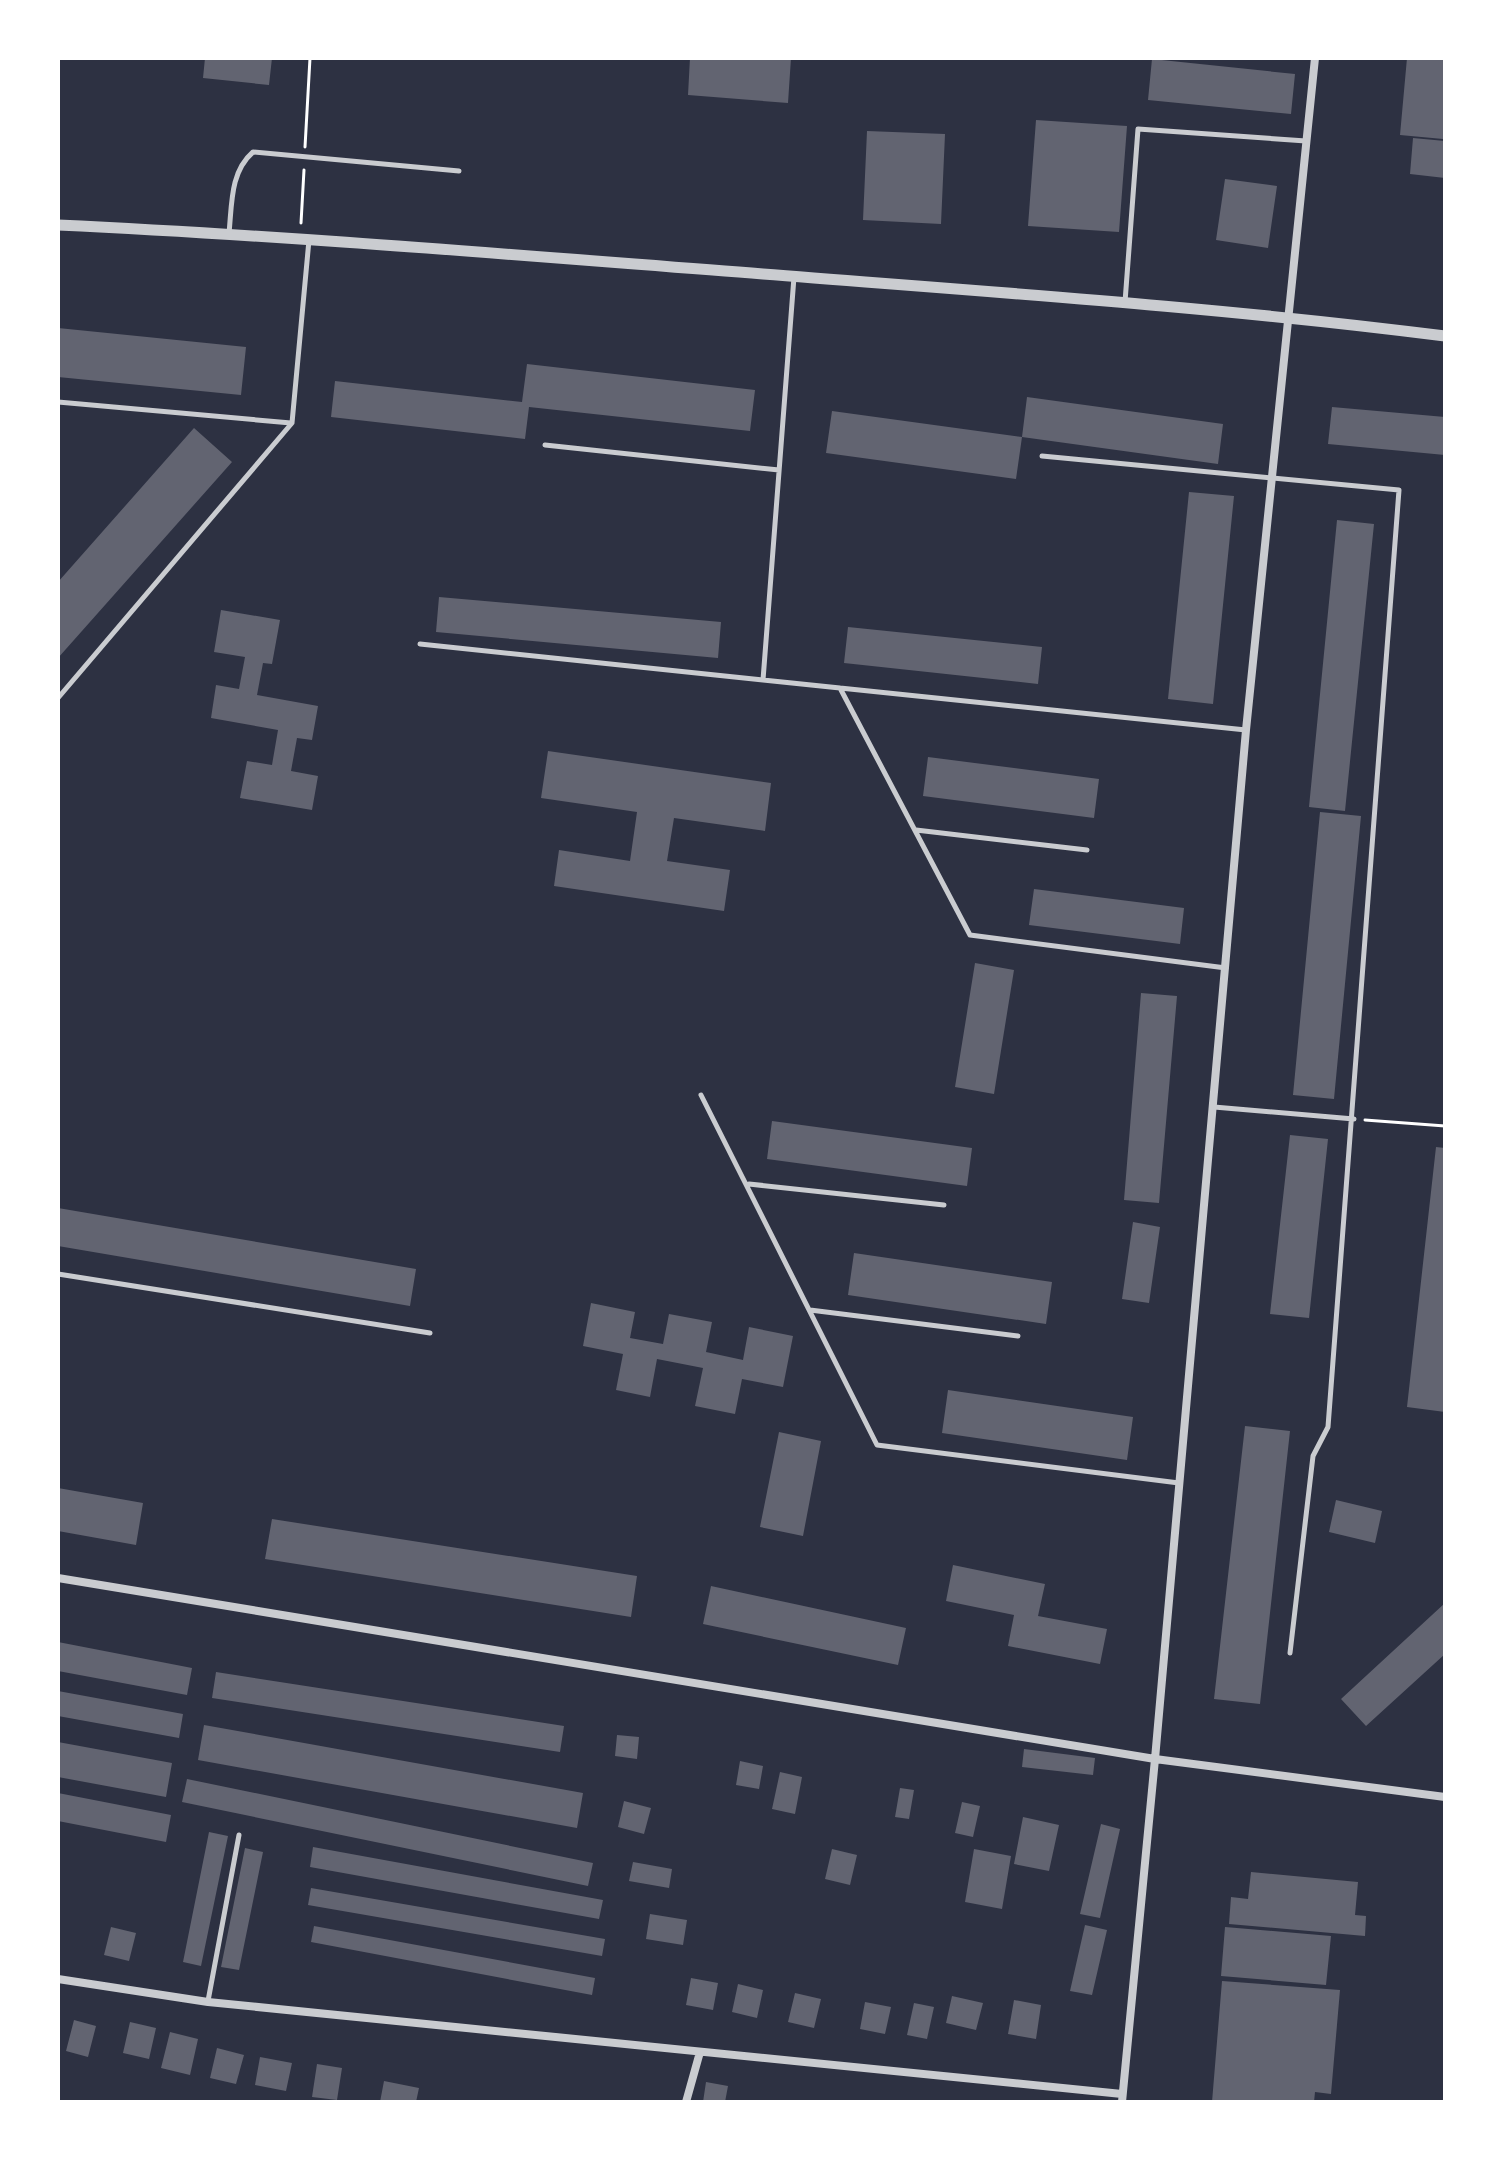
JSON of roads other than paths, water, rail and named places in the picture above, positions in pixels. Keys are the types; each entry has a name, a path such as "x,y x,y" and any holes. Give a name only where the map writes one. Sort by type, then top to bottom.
{"street":[{"path":"58,1979 208,2002 1092,2091 1122,2098 1227,969 1246,730 1315,58"},
{"path":"58,225 229,233 1125,302 1287,316 1445,336"},
{"path":"58,1578 1155,1759 1445,1797"},
{"path":"686,2102 700,2052"},
{"path":"1089,2102 1092,2091"}],"lane":[{"path":"1125,302 1138,129 1306,141"},
{"path":"229,233 237,172 253,152 459,171"},
{"path":"58,698 292,423 309,239"},
{"path":"763,680 794,276"},
{"path":"58,402 292,423"},
{"path":"545,445 779,470"},
{"path":"1042,456 1399,490 1354,1119 1328,1427 1313,1456 1290,1653"},
{"path":"420,644 1246,730"},
{"path":"840,688 970,935 1227,969"},
{"path":"915,830 1087,850"},
{"path":"701,1095 877,1445 1180,1484"},
{"path":"1214,1107 1354,1119"},
{"path":"748,1184 944,1205"},
{"path":"58,1274 430,1333"},
{"path":"809,1310 1018,1336"},
{"path":"208,2002 239,1835"}]}
